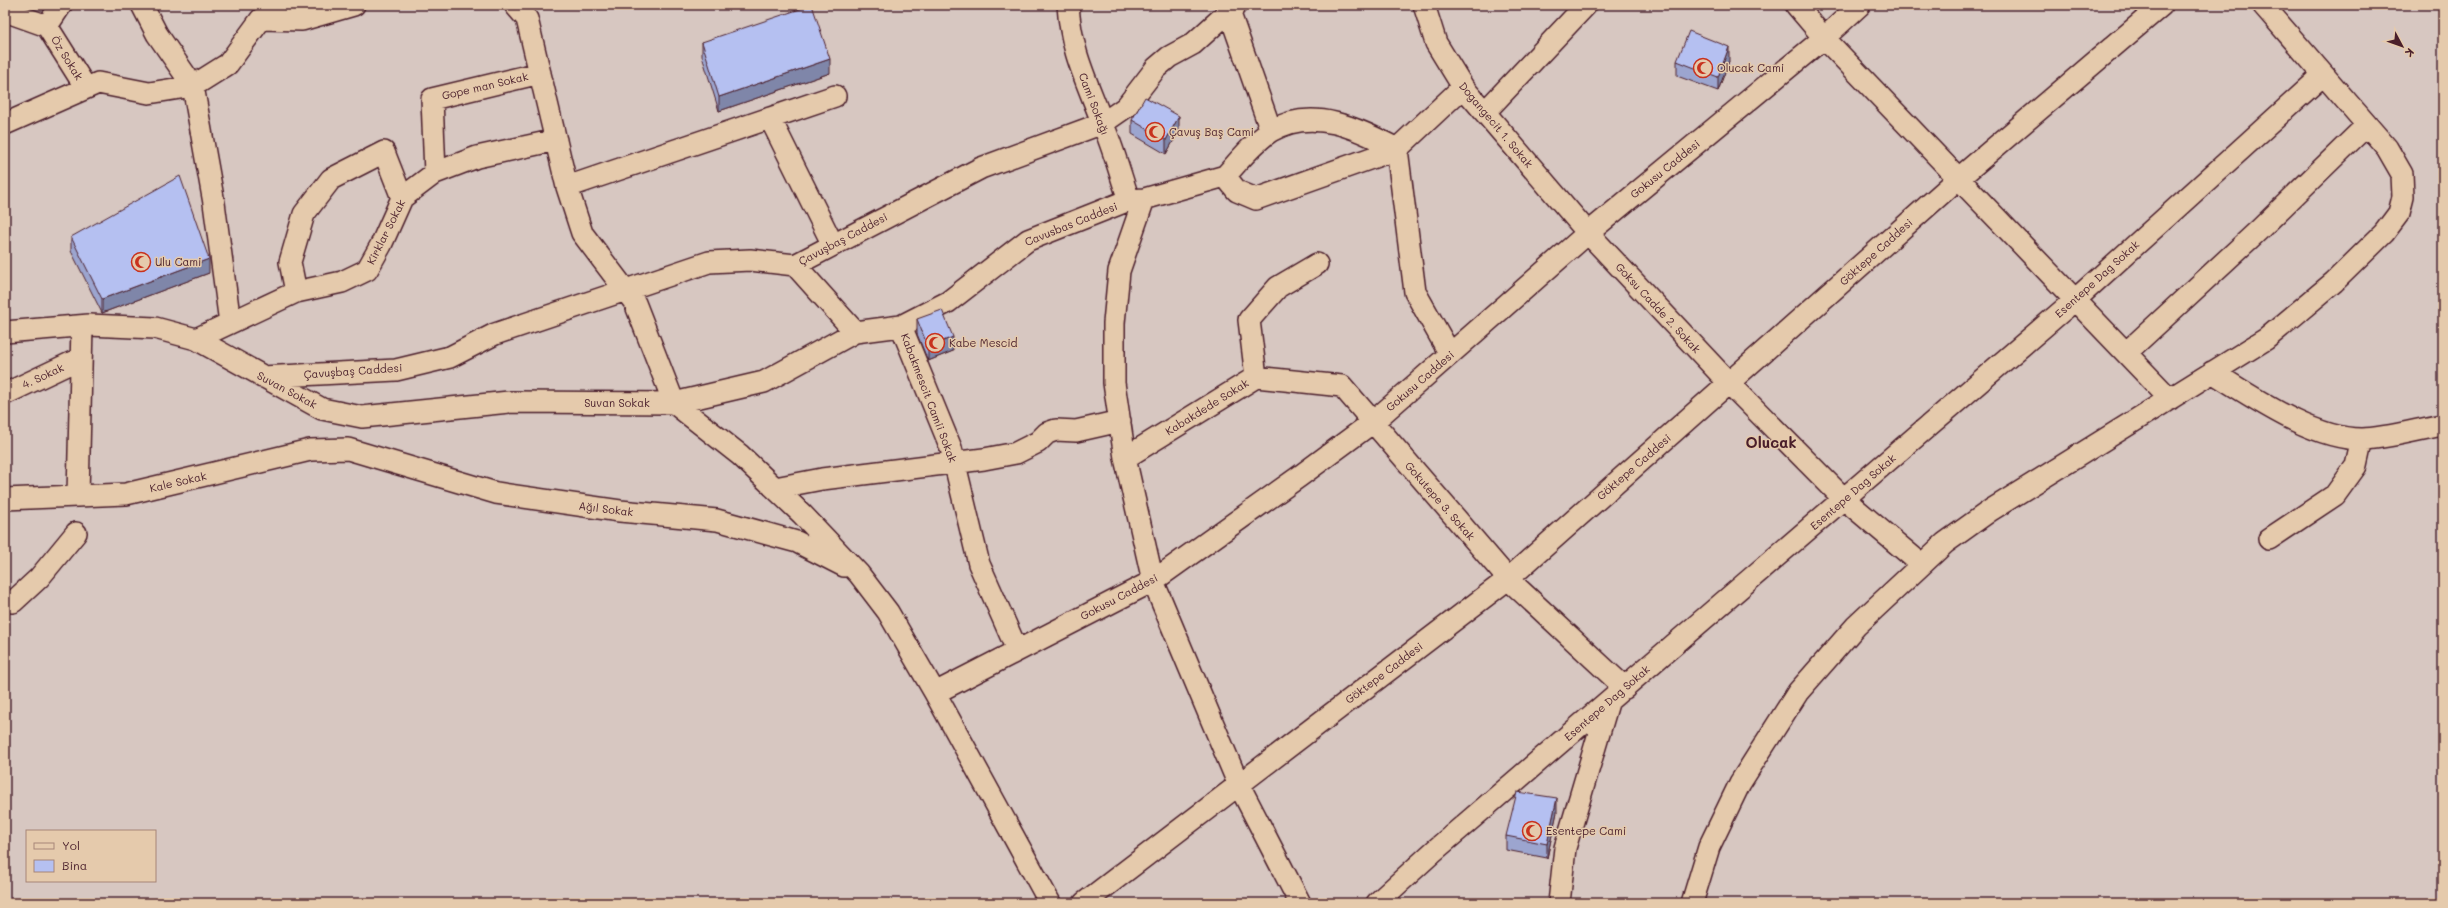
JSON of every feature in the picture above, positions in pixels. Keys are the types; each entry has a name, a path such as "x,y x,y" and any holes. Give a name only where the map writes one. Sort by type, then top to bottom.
{"street":[{"path":"47,26 61,5"},
{"path":"142,5 156,34 193,86 214,203 230,323"},
{"path":"5,124 98,83 149,93 193,86 228,64 260,12 302,20 354,5"},
{"path":"515,5 527,19 567,187 582,233 635,303 674,403 740,455 775,488 859,574 888,612 935,693 1050,903"},
{"name":"Cami Sokağı","path":"1068,5 1070,32 1077,60 1137,200"},
{"name":"Dogangecit 1. Sokak","path":"1424,5 1436,43 1463,87 1588,233"},
{"path":"1485,112 1586,5"},
{"path":"1796,5 1824,38 2127,352 2170,399"},
{"name":"Gokusu Caddesi","path":"935,693 1153,581 1373,422 1588,233 1824,38 1860,5"},
{"name":"Göktepe Caddesi","path":"1084,903 1238,783 1508,579 1959,178 2162,5"},
{"path":"1692,903 1709,846 1740,783 1798,692 1856,626 1945,543 1991,510 2266,339 2306,306 2384,233 2399,213 2403,197 2402,174 2387,148 2263,5"},
{"path":"1232,8 1271,131"},
{"name":"Çavuşbaş Caddesi","path":"261,377 396,370 450,357 495,334 709,262 750,260 795,265 981,168 1103,123 1126,107 1156,68 1169,57 1193,44 1232,8"},
{"name":"Öz Sokak","path":"5,11 47,26 86,88"},
{"name":"Gope man Sokak","path":"435,173 432,99 540,73"},
{"name":"Esentepe Dag Sokak","path":"1377,903 1434,851 1608,703 2076,299 2323,75"},
{"path":"1397,149 1365,132 1316,118 1271,131 1225,176 1237,190 1256,199 1397,149 1463,87"},
{"path":"567,187 835,96"},
{"path":"770,118 833,244"},
{"path":"2127,352 2260,230 2367,125"},
{"name":"Kirklar Sokak","path":"196,339 296,292 342,282 367,270 381,245 402,198 435,173 477,157 556,140"},
{"path":"1397,149 1416,292 1450,354"},
{"path":"296,292 290,262 304,214 331,179 384,152 402,198"},
{"name":"Cavusbas Caddesi","path":"674,403 764,382 855,332 901,326 948,302 1000,260 1028,240 1137,200 1225,176"},
{"path":"1137,200 1119,271 1114,322 1114,383 1125,458 1153,581 1238,783 1300,903"},
{"name":"Goksu Cadde 2. Sokak","path":"1588,233 1729,383 1844,499 1921,564"},
{"path":"1256,376 1249,320 1278,287 1317,264"},
{"path":"795,265 855,332"},
{"path":"78,495 82,326"},
{"name":"Suvan Sokak","path":"5,332 82,326 155,328 196,339 261,377 322,409 349,414 369,416 509,402 674,403"},
{"name":"Kabakmescit Camii Sokak","path":"901,326 956,463 979,564 1017,650"},
{"name":"4. Sokak","path":"5,394 81,358"},
{"path":"2212,372 2288,418 2338,436 2362,439 2443,425"},
{"name":"Kabakdede Sokak","path":"1125,458 1256,376 1342,386 1373,422"},
{"path":"348,449 349,414"},
{"path":"775,488 822,479 956,463 1016,453 1038,442 1047,434 1056,430 1076,431 1120,421"},
{"name":"Gokutepe 3. Sokak","path":"1373,422 1508,579 1625,688"},
{"path":"2270,539 2335,495 2356,466 2362,439"},
{"name":"Kale Sokak","path":"5,499 126,494 310,450 348,449"},
{"name":"Ağıl Sokak","path":"348,449 496,493 620,511 717,520 797,542 859,574"},
{"path":"5,601 13,602 39,578 76,533"},
{"path":"1559,903 1565,848 1608,703"}],"building":[{"path":"812,5 830,59 719,97 702,42"},
{"path":"1689,31 1729,47 1718,77 1677,61"},
{"path":"1145,97 1179,116 1166,140 1132,120"},
{"name":"Ulu Cami","path":"180,176 209,259 102,299 71,237"},
{"path":"942,310 953,337 928,347 917,319"},
{"name":"Esentepe Cami","path":"1517,792 1557,798 1547,844 1506,836"}],"place":[{"name":"Olucak Cami","path":"1703,68"},
{"name":"Çavuş Baş Cami","path":"1155,132"},
{"name":"Ulu Cami","path":"141,262"},
{"name":"Kabe Mescid","path":"935,343"},
{"name":"Esentepe Cami","path":"1532,831"}],"district":[{"name":"Olucak","path":"1771,443"}]}
